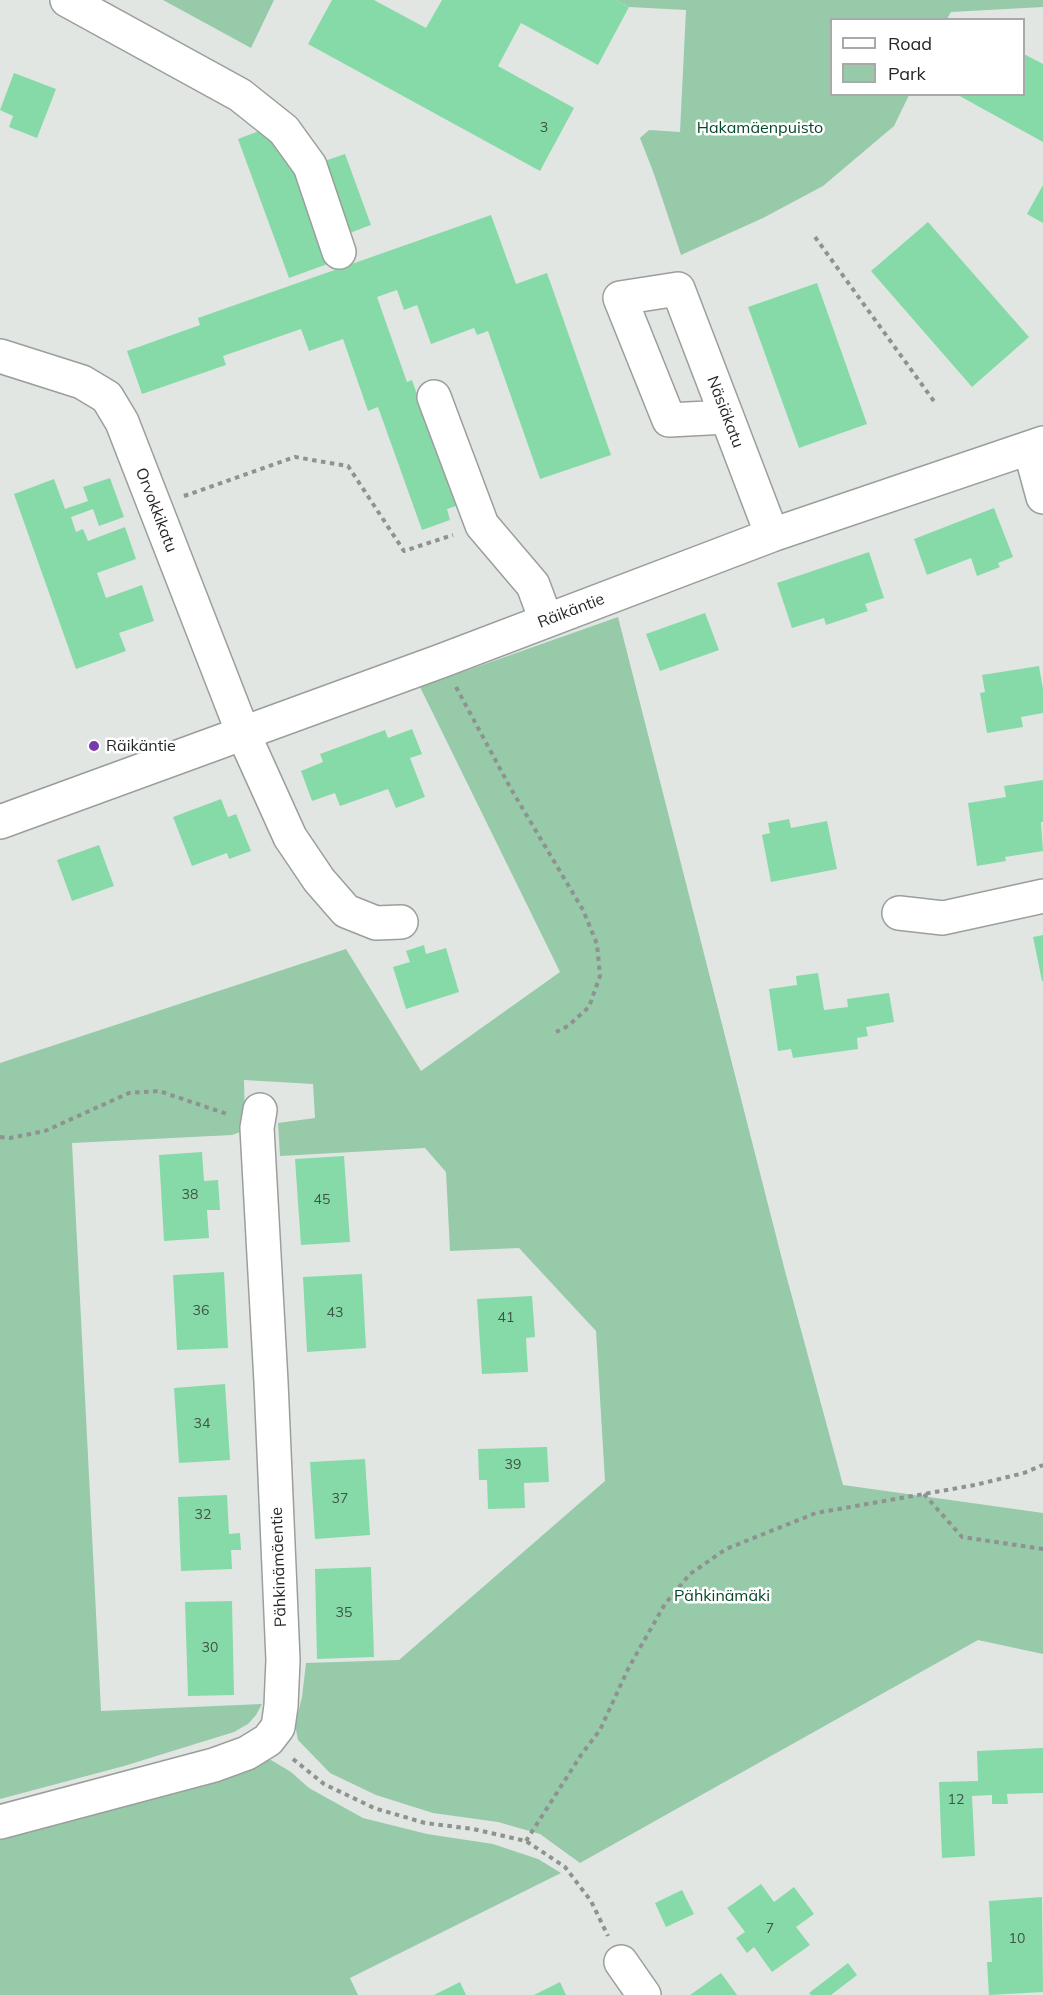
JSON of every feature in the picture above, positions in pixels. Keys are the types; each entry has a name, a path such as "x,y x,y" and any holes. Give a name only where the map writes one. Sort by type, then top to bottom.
{"street":[{"path":"67,0 240,95 284,130 310,166 339,252"},
{"name":"Näsiäkatu","path":"727,417 669,420 620,298 678,289 727,417 772,535"},
{"name":"Orvokkikatu","path":"0,356 82,382 107,397 122,422 243,733 290,837 319,880 346,911 376,923 401,922"},
{"path":"434,397 482,525 532,585 546,620"},
{"path":"1036,446 1043,497"},
{"name":"Räikäntie","path":"0,822 441,661 772,535 1036,446"},
{"path":"899,913 943,918 1043,896"},
{"name":"Pähkinämäentie","path":"259,1119 283,1660 278,1727 268,1740"},
{"path":"0,1822 214,1765 247,1753 268,1740"},
{"path":"621,1962 644,1995"}],"path":[{"path":"815,237 936,404"},
{"path":"155,506 295,457 348,466 404,552 482,525"},
{"path":"441,661 512,789 584,910 597,944 600,976 589,1007 568,1026 556,1032"},
{"path":"0,1137 10,1138 45,1131 129,1093 159,1091 226,1113 259,1119"},
{"path":"526,1841 581,1755 600,1730 629,1666 665,1604 690,1574 726,1549 816,1513 975,1485 1024,1473 1043,1465"},
{"path":"924,1494 962,1536 1043,1549"},
{"path":"268,1740 324,1784 374,1808 426,1823 474,1829 526,1841 565,1867 591,1900 621,1962"}],"green space":[{"path":"163,0 274,0 251,48"},
{"name":"Hakamäenpuisto","path":"616,0 1043,0 1043,7 951,12 948,18 830,18 830,96 909,96 894,126 823,186 763,218 681,255 640,138 649,130 680,132 686,10 629,7"},
{"name":"Pähkinämäki","path":"618,617 785,1271 843,1485 1043,1513 1043,1654 978,1640 580,1863 540,1834 498,1822 433,1813 376,1795 330,1773 298,1740 295,1725 302,1697 306,1663 399,1660 605,1481 596,1331 519,1248 450,1251 446,1172 425,1148 280,1156 278,1123 315,1118 313,1084 244,1080 245,1125 240,1132 232,1135 72,1143 101,1711 262,1704 248,1724 234,1732 124,1766 0,1799 0,1063 346,949 421,1071 560,972 420,687"},
{"path":"271,1760 291,1772 309,1788 363,1818 427,1834 493,1844 538,1859 561,1873 350,1978 358,1995 0,1995 0,1833 252,1762"}],"building":[{"path":"332,0 374,0 426,28 442,0 616,0 629,7 598,65 521,23 498,66 574,108 540,171 308,44"},
{"path":"1025,55 1043,64 1043,142 960,96 1025,96"},
{"path":"14,73 56,89 37,138 9,127 13,116 0,110"},
{"path":"267,128 273,145 288,140 333,262 289,278 238,139"},
{"path":"345,154 371,225 344,235 319,163"},
{"path":"1043,185 1043,223 1027,214"},
{"path":"491,215 516,284 547,273 611,455 540,479 488,331 477,335 474,328 431,344 417,305 404,310 397,290 377,297 407,382 412,380 456,506 447,509 450,520 422,530 378,407 368,411 343,339 309,351 301,329 223,356 226,365 142,394 127,351 200,325 198,318"},
{"path":"928,222 1029,337 972,387 871,271"},
{"path":"817,283 867,424 799,448 748,307"},
{"path":"110,478 124,517 99,526 93,509 71,517 76,532 83,529 88,541 125,527 136,559 97,573 106,598 142,585 154,621 119,633 126,651 76,669 14,494 54,479 65,509 88,501 83,487"},
{"path":"994,508 1013,557 998,563 1000,567 977,576 971,558 927,575 914,539"},
{"path":"869,552 884,598 865,604 868,611 826,625 824,618 792,628 777,583"},
{"path":"705,613 719,650 660,671 646,634"},
{"path":"1039,666 1043,689 1043,713 1021,717 1023,727 987,733 980,693 985,692 982,675"},
{"path":"412,729 422,754 410,758 425,797 396,808 388,789 340,806 335,793 312,801 301,771 323,762 320,754 385,730 388,738"},
{"path":"1043,780 1043,822 1041,822 1043,851 1005,857 1006,861 977,866 968,803 1006,797 1004,786"},
{"path":"221,799 228,817 236,814 251,851 229,859 227,853 192,866 173,817"},
{"path":"789,819 791,828 827,821 837,869 771,882 762,835 770,833 768,823"},
{"path":"99,845 114,886 72,901 57,860"},
{"path":"1043,935 1043,981 1042,981 1033,937"},
{"path":"424,945 426,954 446,948 459,992 406,1009 393,967 410,962 406,951"},
{"path":"818,973 824,1010 848,1007 847,999 889,993 894,1022 866,1027 868,1036 857,1038 858,1049 793,1058 791,1049 778,1051 769,989 797,985 796,976"},
{"path":"202,1152 204,1181 218,1180 220,1210 207,1210 209,1238 164,1241 159,1155"},
{"path":"344,1156 350,1242 301,1245 295,1159"},
{"path":"224,1272 228,1348 177,1350 173,1275"},
{"path":"362,1274 366,1348 307,1352 303,1277"},
{"path":"532,1296 535,1337 526,1338 528,1372 482,1374 477,1299"},
{"path":"225,1384 230,1460 179,1463 174,1388"},
{"path":"547,1447 549,1482 524,1483 525,1508 488,1509 487,1480 479,1480 478,1449"},
{"path":"365,1459 370,1535 315,1539 310,1462"},
{"path":"227,1495 229,1534 240,1533 241,1550 231,1550 232,1569 181,1571 178,1497"},
{"path":"371,1567 374,1657 317,1659 315,1569"},
{"path":"232,1601 234,1695 188,1696 185,1602"},
{"path":"1043,1748 1043,1793 1007,1794 1008,1804 992,1804 992,1795 972,1796 975,1856 942,1858 939,1782 978,1781 977,1751"},
{"path":"761,1884 774,1902 794,1887 814,1914 796,1927 810,1945 772,1972 754,1947 747,1953 736,1938 745,1932 727,1908"},
{"path":"682,1890 694,1914 666,1927 655,1903"},
{"path":"1042,1897 1043,1992 989,1995 987,1962 992,1962 989,1901"},
{"path":"848,1963 857,1975 831,1995 811,1995 809,1993"},
{"path":"721,1973 737,1995 690,1995"},
{"path":"460,1982 466,1995 434,1995"},
{"path":"560,1982 566,1995 534,1995"}],"place":[{"name":"Räikäntie","path":"94,746"}]}
